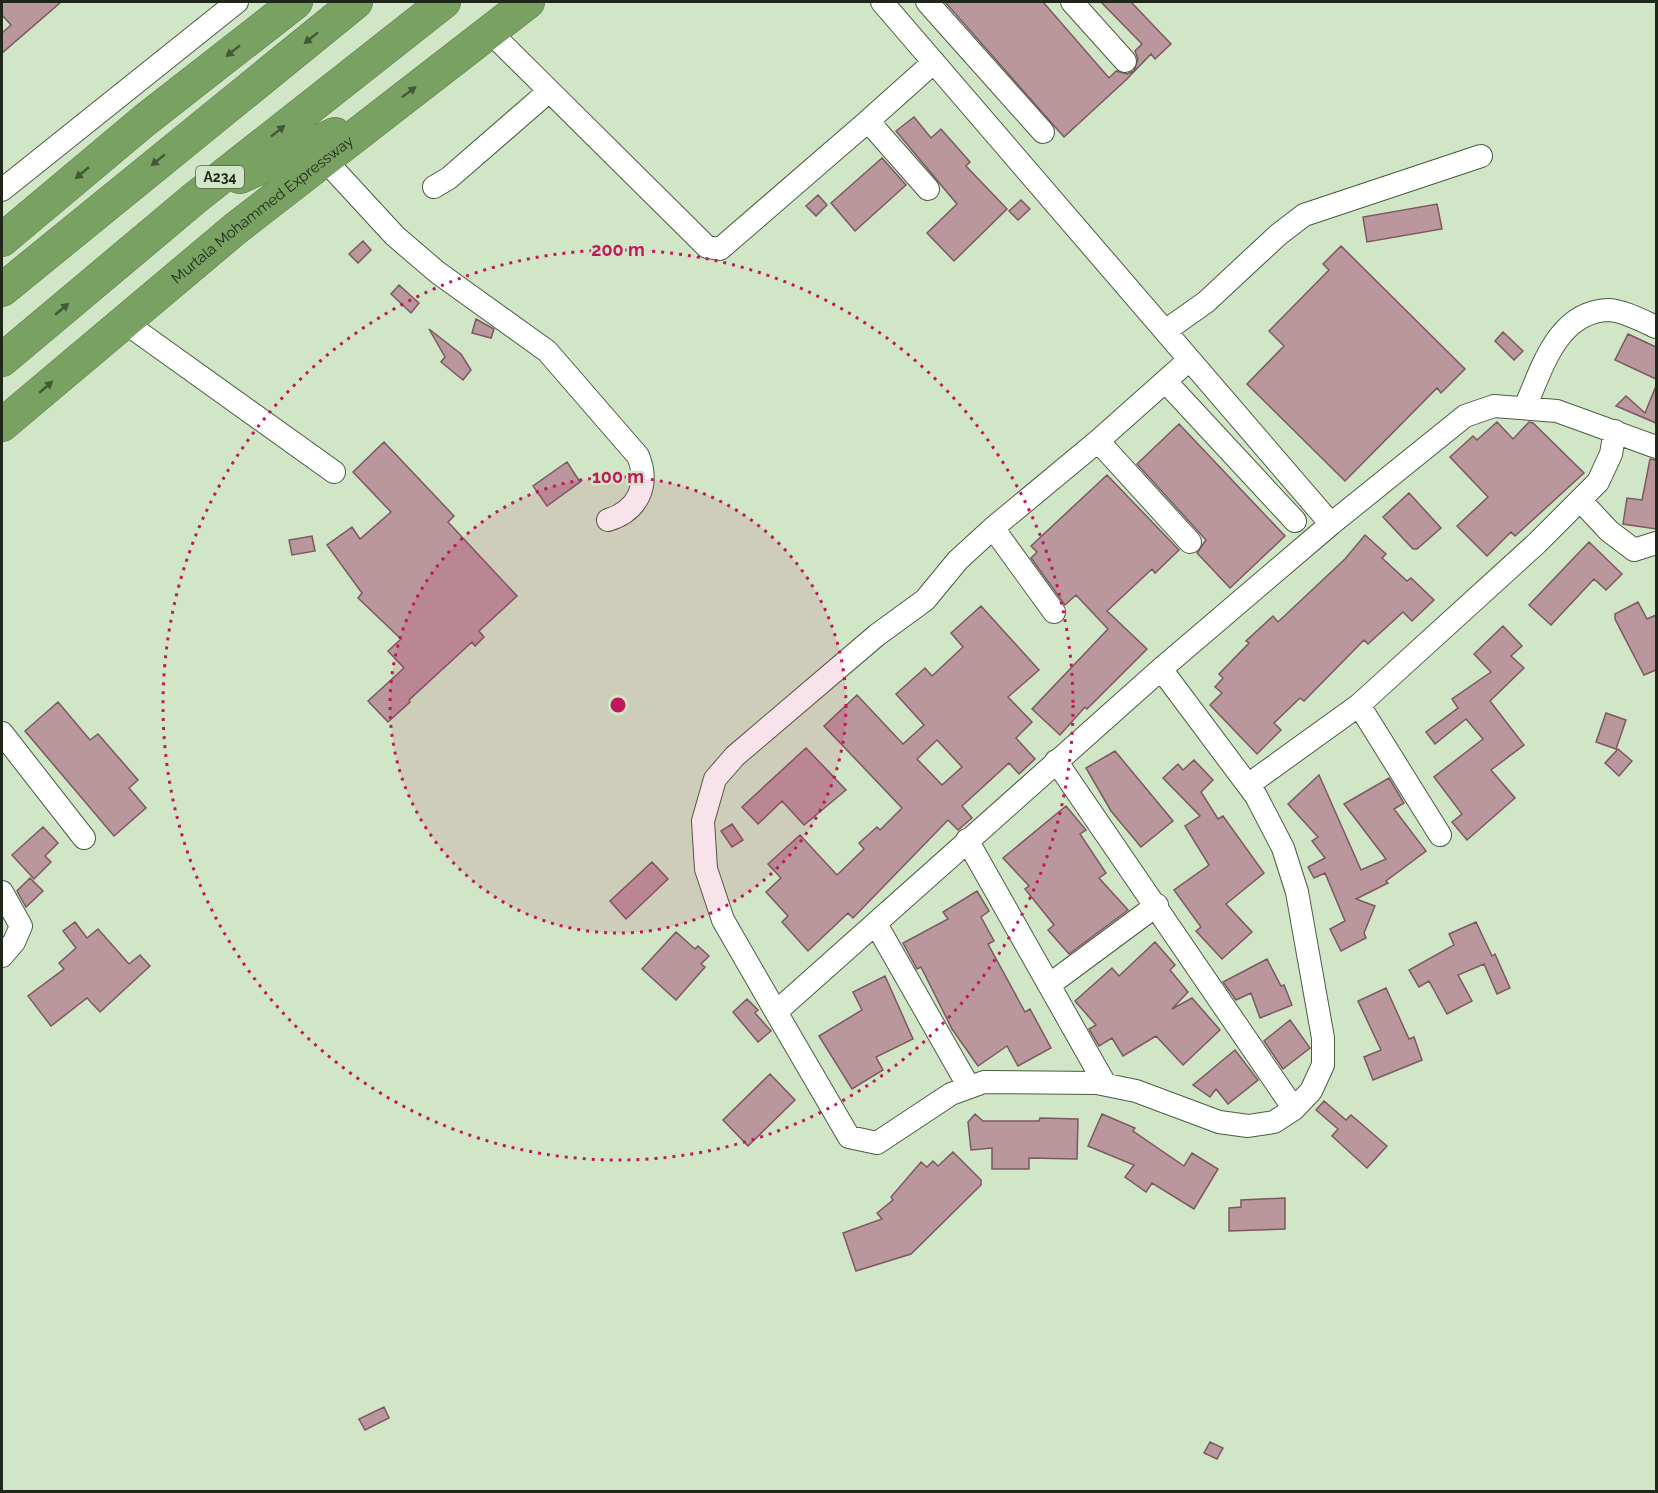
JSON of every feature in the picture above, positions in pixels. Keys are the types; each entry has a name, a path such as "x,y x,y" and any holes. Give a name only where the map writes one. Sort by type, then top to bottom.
{"highway":[{"path":"2,290 356,2"},
{"name":"A234","path":"2,360 195,198 444,2"},
{"name":"Murtala Mohammed Expressway","path":"2,426 123,321 381,114 528,2"},
{"path":"2,240 145,120 289,4"},
{"path":"195,198 381,114"}],"street":[{"path":"2,190 237,2"},
{"path":"882,2 1331,524"},
{"path":"927,2 1043,132"},
{"path":"1072,2 1125,61"},
{"path":"489,31 696,239 707,247 720,249 934,62"},
{"path":"434,187 449,178 549,92"},
{"path":"868,121 928,189"},
{"path":"1165,331 1206,302 1278,235 1304,215 1481,156"},
{"path":"324,159 395,236 437,272 547,351 638,456 644,471 644,484 639,498 620,516 608,520"},
{"path":"1525,407 1548,354 1564,329 1588,314 1610,310 1656,327"},
{"path":"123,321 334,472"},
{"path":"1161,669 1248,785 1283,848 1297,892 1323,1038 1323,1065 1311,1091 1294,1109 1274,1122 1248,1126 1219,1122 1136,1090 1105,1084 1053,1081 984,1082 951,1094 878,1143 849,1137 723,920 706,869 703,821 715,779 735,756 878,635 925,600 958,560 993,528 1098,441 1189,360"},
{"path":"1166,382 1295,521"},
{"path":"776,1012 1161,669 1331,524 1465,416 1494,406 1557,411 1656,447"},
{"path":"1248,785 1359,705 1416,656 1580,500 1598,482 1611,454 1615,431"},
{"path":"1098,441 1190,542"},
{"path":"1580,500 1609,531 1634,550 1656,543"},
{"path":"993,528 1054,612"},
{"path":"1359,705 1440,835"},
{"path":"2,733 84,838"},
{"path":"1056,761 1157,905 1294,1109"},
{"path":"967,840 1105,1084"},
{"path":"2,892 21,926 14,942 2,956"},
{"path":"1049,985 1157,905"},
{"path":"876,924 969,1087"}],"building":[{"path":"2,2 61,2 2,53 2,33 11,25 2,15"},
{"path":"945,2 1043,2 1109,78 1116,71 1127,74 1134,71 1138,59 1135,51 1142,44 1101,2 1131,2 1171,44 1155,59 1151,54 1127,79 1064,137"},
{"path":"914,117 931,138 941,129 970,162 966,166 1007,209 954,261 927,233 957,204 896,131"},
{"path":"882,158 906,185 855,231 831,203"},
{"path":"818,195 827,205 816,216 806,206"},
{"path":"1021,200 1030,209 1018,220 1009,211"},
{"path":"1437,204 1442,229 1367,242 1363,217"},
{"path":"363,241 371,250 358,263 349,254"},
{"path":"1341,246 1465,369 1441,393 1437,388 1345,481 1247,384 1284,346 1269,331 1329,270 1323,264"},
{"path":"399,285 419,303 411,313 391,294"},
{"path":"476,319 494,329 491,338 472,333"},
{"path":"429,329 461,354 471,370 463,380 441,362 445,357"},
{"path":"1503,332 1523,351 1514,360 1495,341"},
{"path":"1628,334 1656,347 1656,379 1615,360"},
{"path":"1656,386 1656,423 1616,406 1626,396 1645,413"},
{"path":"1497,422 1513,439 1529,422 1533,423 1584,473 1515,536 1511,532 1487,556 1457,526 1488,497 1450,457 1473,436 1477,440"},
{"path":"1179,424 1285,536 1230,588 1197,553 1206,540 1137,464"},
{"path":"384,442 454,516 448,522 517,596 479,631 484,637 475,646 472,642 388,722 368,701 404,668 388,651 401,639 358,598 362,593 327,545 352,527 360,539 391,512 353,472"},
{"path":"1650,459 1656,460 1656,529 1623,524 1627,498 1642,500"},
{"path":"567,462 580,482 547,506 533,486"},
{"path":"1107,475 1179,550 1155,573 1152,569 1107,611 1147,649 1087,709 1085,707 1060,735 1032,709 1108,629 1076,595 1065,605 1031,558 1037,552 1031,546"},
{"path":"1409,493 1441,528 1417,549 1413,549 1383,517"},
{"path":"1365,535 1386,554 1382,558 1407,581 1411,578 1434,600 1412,621 1403,612 1368,644 1364,640 1304,701 1300,698 1274,723 1281,730 1257,754 1210,705 1222,693 1215,687 1223,678 1219,674 1249,643 1246,641 1273,616 1278,622 1345,559"},
{"path":"312,536 315,551 292,555 289,540"},
{"path":"1589,542 1622,574 1606,590 1594,579 1551,625 1529,605"},
{"path":"1638,602 1647,619 1656,615 1656,670 1644,675 1615,619 1615,614"},
{"path":"981,606 1039,670 1008,697 1032,722 1016,738 1035,759 1019,774 1009,763 962,806 972,818 958,830 948,820 853,918 848,913 808,951 782,922 788,916 766,892 781,878 768,864 800,835 837,875 864,849 859,843 877,827 880,830 902,808 824,726 857,695 903,744 924,725 896,694 925,668 932,676 963,647 951,633","holes":["937,740 962,767 942,785 917,759"]},
{"path":"1503,626 1522,646 1511,656 1524,668 1490,701 1524,745 1491,770 1515,798 1467,840 1452,822 1462,814 1434,777 1483,739 1466,719 1435,744 1426,732 1458,708 1452,699 1491,672 1474,654"},
{"path":"58,702 90,740 98,734 138,780 129,788 146,808 114,836 25,731"},
{"path":"1606,713 1626,720 1616,749 1596,742"},
{"path":"806,748 846,790 804,825 782,801 758,824 742,807"},
{"path":"1618,749 1632,761 1619,776 1605,763"},
{"path":"1115,751 1173,821 1141,847 1111,811 1086,768"},
{"path":"1194,760 1213,780 1201,792 1218,819 1223,816 1264,873 1226,904 1252,932 1222,959 1196,931 1201,927 1174,890 1209,865 1185,826 1200,816 1163,778 1178,764 1183,770"},
{"path":"1319,775 1361,870 1386,859 1344,804 1389,778 1404,803 1394,809 1426,851 1386,881 1388,883 1356,899 1375,906 1364,933 1366,938 1341,951 1330,929 1345,921 1325,873 1314,878 1308,867 1325,858 1312,841 1318,837 1288,804"},
{"path":"1066,806 1086,830 1080,834 1106,873 1099,878 1128,910 1069,954 1048,930 1054,925 1025,889 1029,886 1003,858"},
{"path":"732,824 743,840 732,847 721,831"},
{"path":"43,827 58,843 45,856 51,862 34,879 12,855"},
{"path":"652,862 668,879 626,919 610,901"},
{"path":"30,878 43,891 26,907 17,891"},
{"path":"977,891 989,911 981,917 994,941 988,944 1025,1012 1030,1009 1051,1048 1018,1066 1007,1046 978,1066 952,1029 921,967 917,969 903,943 948,919 943,912"},
{"path":"75,922 87,938 98,929 129,964 140,955 150,966 100,1012 87,998 51,1026 28,996 64,969 59,963 76,948 63,931"},
{"path":"1476,922 1492,956 1495,954 1510,988 1497,994 1484,964 1458,975 1472,1001 1447,1014 1429,981 1419,987 1409,970 1454,945 1449,934"},
{"path":"676,932 695,949 698,946 709,956 701,964 705,967 676,1000 642,969"},
{"path":"1155,942 1175,965 1170,970 1188,992 1172,1009 1192,998 1220,1030 1183,1065 1156,1036 1123,1056 1112,1038 1099,1046 1089,1029 1096,1025 1075,1001 1112,968 1119,976"},
{"path":"1267,959 1281,986 1284,985 1292,1005 1260,1018 1251,993 1236,1000 1223,982"},
{"path":"885,976 913,1039 876,1057 883,1070 852,1089 819,1036 862,1010 853,992"},
{"path":"1386,988 1409,1039 1414,1037 1422,1060 1373,1080 1364,1057 1381,1050 1358,1001"},
{"path":"747,999 758,1010 755,1013 771,1031 758,1042 733,1012"},
{"path":"1290,1020 1310,1048 1283,1069 1264,1041"},
{"path":"1235,1050 1258,1080 1228,1104 1216,1089 1210,1097 1193,1085"},
{"path":"770,1074 795,1100 748,1146 723,1120"},
{"path":"1324,1101 1346,1120 1351,1115 1387,1146 1367,1168 1332,1136 1338,1129 1316,1110"},
{"path":"975,1114 983,1121 1078,1119 1077,1159 1029,1158 1029,1169 992,1169 992,1148 971,1150 968,1122"},
{"path":"1102,1114 1135,1128 1133,1131 1184,1166 1192,1153 1218,1169 1194,1209 1152,1183 1146,1192 1125,1177 1134,1165 1088,1146"},
{"path":"953,1152 981,1180 981,1185 911,1254 856,1271 843,1233 882,1219 877,1213 893,1200 891,1197 921,1162 927,1167 933,1161 938,1166"},
{"path":"1285,1198 1285,1229 1229,1231 1229,1208 1241,1207 1241,1200"},
{"path":"384,1407 389,1418 365,1430 359,1419"},
{"path":"1210,1442 1223,1448 1217,1459 1204,1453"}]}
